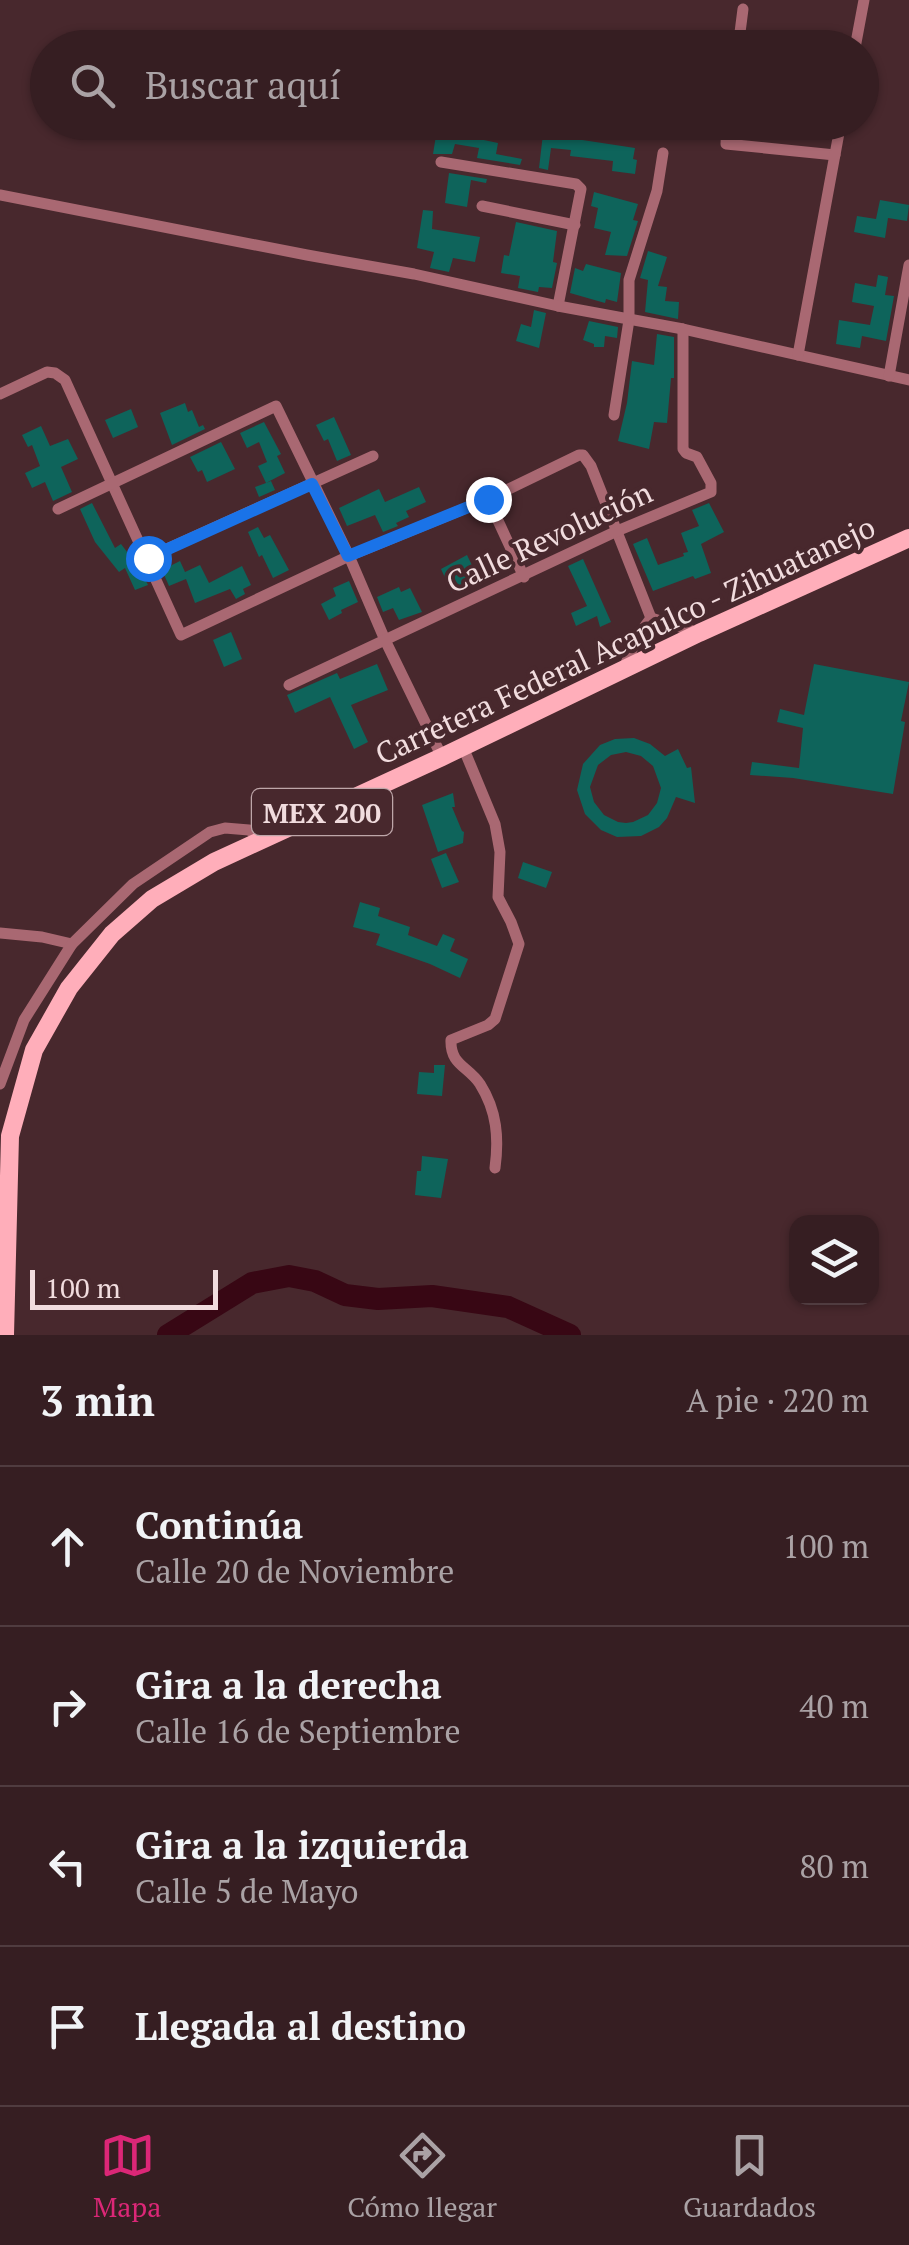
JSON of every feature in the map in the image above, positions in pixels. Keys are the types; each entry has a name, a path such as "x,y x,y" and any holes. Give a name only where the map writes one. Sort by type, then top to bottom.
{"main road":[{"name":"Carretera Federal Acapulco - Zihuatanejo","path":"5,1335 5,1130 34,1050 69,988 112,934 152,900 214,862 909,538"}],"street":[{"path":"858,30 864,0"},
{"path":"740,30 743,9"},
{"path":"726,140 726,144 835,155"},
{"path":"798,355 838,140"},
{"path":"614,415 629,320 630,280 657,191 663,153"},
{"path":"442,162 576,184 581,189 558,306"},
{"path":"0,195 414,274 909,380"},
{"path":"482,206 574,225"},
{"path":"889,376 909,265"},
{"name":"Calle Revolución","path":"289,685 711,492 711,483 697,457 682,449 683,330"},
{"path":"0,394 46,372 65,380 180,635 348,556 488,499 578,455 583,455 592,466 652,618 700,634"},
{"path":"58,509 276,406 442,757"},
{"path":"148,558 372,456"},
{"path":"488,499 524,577"},
{"path":"623,670 639,634 652,618"},
{"path":"463,747 495,824 500,852 498,897 520,944 496,1019 451,1040 454,1058 480,1084 495,1119 499,1139 495,1168"},
{"path":"0,1084 24,1020 72,944 134,884 210,832 225,828 249,830 262,840"},
{"path":"0,932 72,944"}],"building":[{"path":"435,140 484,140 498,143 496,154 522,159 520,165 477,158 479,148 455,144 452,154 433,154"},
{"path":"542,140 582,140 635,148 633,159 637,160 635,174 612,171 613,161 570,156 571,150 551,148 548,170 539,168"},
{"path":"449,173 487,179 486,183 471,180 467,207 445,203"},
{"path":"594,192 638,204 633,220 638,221 627,256 605,255 611,232 594,228 598,208 591,206"},
{"path":"880,200 909,205 907,221 888,218 885,238 854,232 857,216 876,219"},
{"path":"423,210 433,211 432,229 480,237 475,262 453,258 449,272 430,268 434,252 417,248"},
{"path":"516,222 557,231 552,288 539,287 538,292 518,288 520,276 501,273"},
{"path":"648,251 667,257 658,286 667,287 665,301 679,302 678,319 645,312 648,280 640,278"},
{"path":"586,264 621,273 617,302 606,299 605,303 570,293 575,268 583,271"},
{"path":"878,275 888,277 885,295 894,296 886,341 862,336 860,348 836,344 839,320 870,325 874,306 852,302 855,283 876,287"},
{"path":"534,310 546,313 539,348 516,341 521,324 531,327"},
{"path":"589,321 618,327 617,338 605,336 604,347 594,347 583,340"},
{"path":"657,334 674,337 674,378 667,423 654,422 649,449 618,441 632,361 654,365"},
{"path":"185,403 199,427 203,425 205,429 172,445 160,413"},
{"path":"131,409 138,427 113,438 105,420"},
{"path":"334,417 351,455 337,461 328,439 324,441 316,425"},
{"path":"264,422 281,454 277,456 285,473 266,483 258,466 267,462 259,442 247,448 240,433"},
{"path":"41,426 50,446 68,439 78,459 61,467 72,492 53,501 45,482 32,488 25,473 40,466 32,445 28,447 22,435"},
{"path":"221,442 235,469 207,482 190,457"},
{"path":"271,481 275,490 259,497 255,487"},
{"path":"419,487 426,502 406,511 409,517 383,532 375,515 347,526 339,508 379,489 385,502"},
{"path":"92,503 115,548 121,544 148,585 135,590 125,568 119,572 95,542 80,509"},
{"path":"709,503 724,532 701,544 711,573 653,591 633,544 647,538 658,565 684,556 688,552 681,533 699,526 692,510"},
{"path":"258,527 264,538 270,535 289,570 273,578 248,532"},
{"path":"467,555 480,582 452,593 441,569"},
{"path":"583,559 611,622 600,627 597,616 576,626 571,613 587,606 568,566"},
{"path":"180,561 185,572 200,565 209,583 242,566 251,585 236,599 230,589 195,603 186,579 169,586 162,570"},
{"path":"349,581 358,602 329,620 321,604 336,596 333,588"},
{"path":"399,587 401,592 410,588 422,612 399,620 393,608 383,612 377,597"},
{"path":"231,632 242,659 224,667 213,640"},
{"path":"377,664 388,690 351,705 368,742 354,749 330,697 295,713 287,695 337,673 340,679"},
{"path":"814,664 909,682 893,794 750,775 752,762 799,768 803,728 777,722 780,709 804,715"},
{"path":"634,738 665,756 678,749 687,768 691,767 695,803 676,797 659,827 641,836 617,837 601,830 585,814 577,790 583,764 600,745","holes":["626,752 641,756 653,766 661,788 657,803 648,815 633,822 618,822 604,815 594,802 590,787 598,765 611,755"]},
{"path":"453,793 452,807 464,832 463,843 438,852 422,805"},
{"path":"446,853 459,882 442,888 431,859"},
{"path":"523,862 552,872 546,888 518,878"},
{"path":"360,902 380,908 378,916 410,927 408,935 437,946 443,934 455,939 450,951 468,959 460,978 376,945 380,934 353,927"},
{"path":"434,1065 445,1065 442,1096 417,1094 419,1072 434,1073"},
{"path":"422,1156 448,1159 441,1198 415,1195"}],"waterway":[{"path":"168,1335 252,1283 289,1276 315,1281 345,1295 378,1299 432,1296 508,1307 570,1335"}],"route":[{"path":"148,558 312,484 348,556 488,499"}]}
